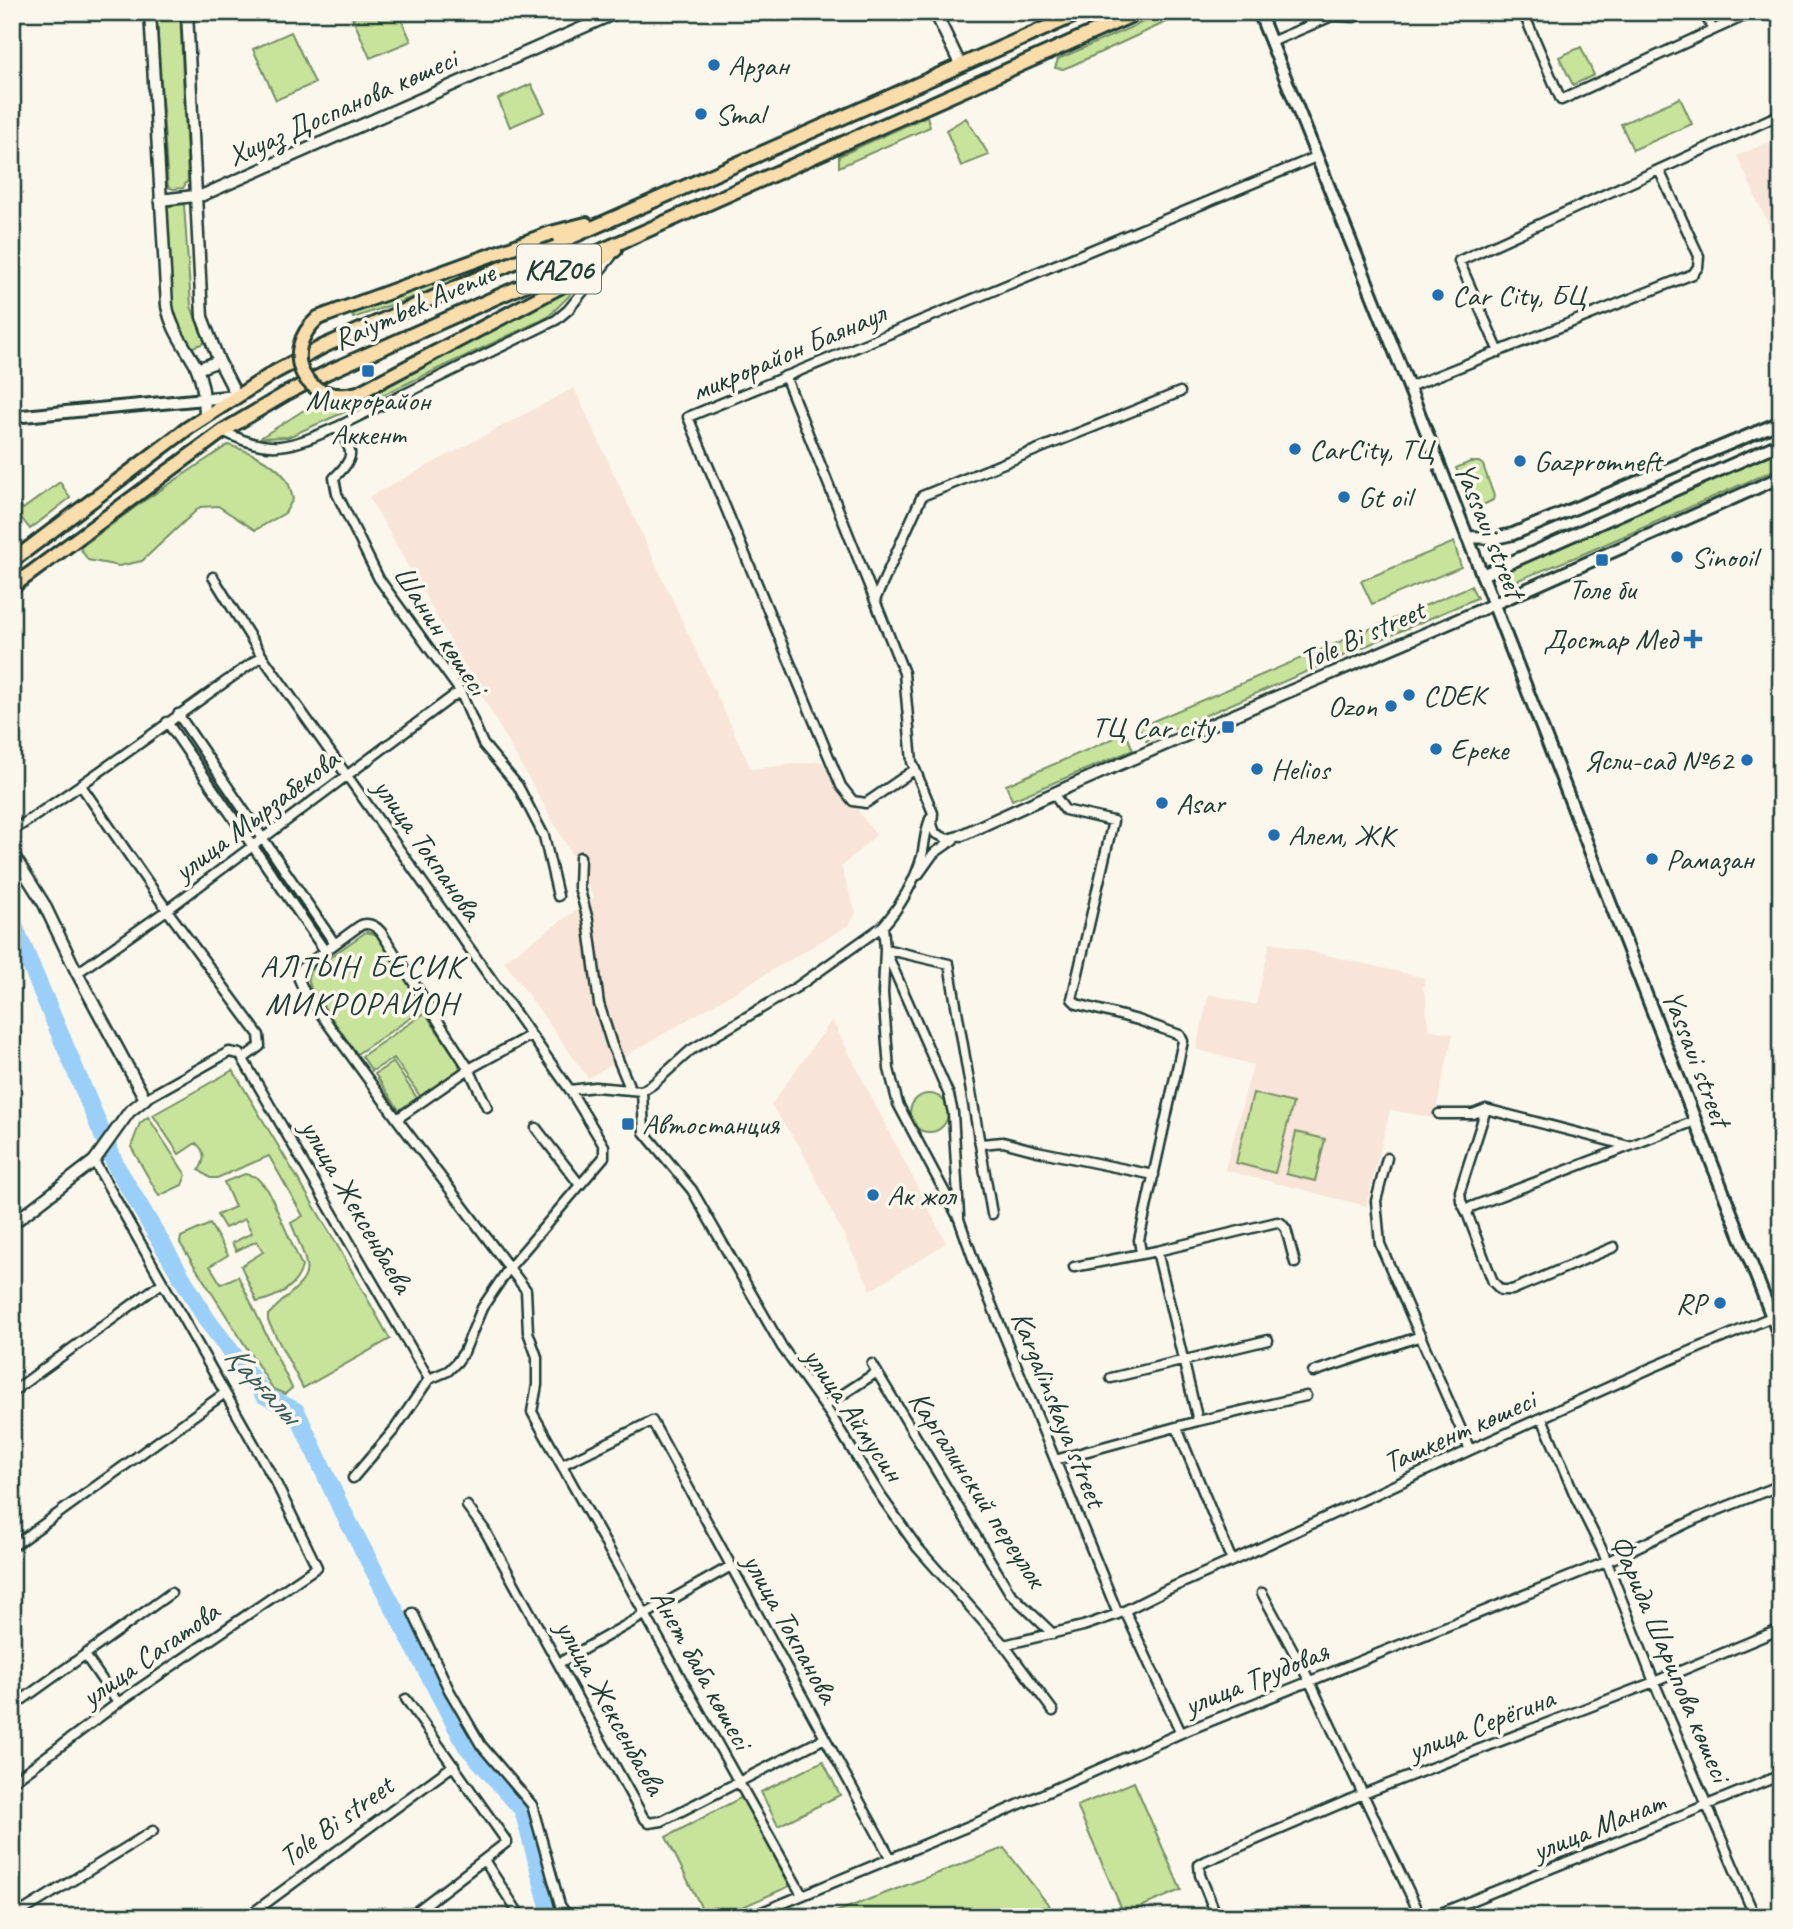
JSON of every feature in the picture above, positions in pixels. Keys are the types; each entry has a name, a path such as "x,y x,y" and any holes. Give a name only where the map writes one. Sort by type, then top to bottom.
{"highway":[{"name":"Raiymbek Avenue","path":"12,561 205,416 312,352 374,322 1082,12"},
{"name":"Raiymbek Avenue","path":"12,587 223,431 286,393 641,232 1139,12"},
{"path":"633,210 551,233 318,318 301,341 299,354 302,370 309,383 323,393 336,396 358,393 573,280 641,232"}],"main road":[{"name":"Yassaui street","path":"1259,12 1409,387 1695,1121 1776,1315 1781,1340"},
{"path":"12,417 237,396"},
{"path":"1467,537 1495,538 1513,534 1781,422"},
{"path":"1482,575 1781,443"},
{"name":"Tole Bi street","path":"1494,604 1781,477"}],"street":[{"path":"150,12 169,320 197,369 205,398 205,416"},
{"path":"187,12 202,317 219,361 237,396"},
{"name":"Хиуаз Доспанова көшесі","path":"160,200 198,197 618,12"},
{"path":"935,12 960,64"},
{"path":"1271,42 1332,16 1354,16 1364,12"},
{"path":"1523,12 1561,100 1753,12"},
{"path":"1704,12 1713,30"},
{"path":"1499,352 1459,261 1781,114"},
{"name":"микрорайон Баянаул","path":"914,770 866,803 853,801 841,786 688,417 1316,157"},
{"path":"1409,387 1693,274 1698,267 1699,256 1659,170"},
{"path":"223,431 240,440 259,445 284,447 306,441 337,427 556,320 568,310 620,247"},
{"path":"197,369 219,361"},
{"path":"785,376 904,673 914,770 933,813 935,833 947,839 962,835"},
{"path":"875,600 922,496 1180,391"},
{"name":"Шанин көшесі","path":"337,427 352,457 334,478 337,495 379,579 460,691 483,744 518,786 544,836 558,896"},
{"name":"улица Токпанова","path":"213,577 262,656 348,775 528,1037 570,1090 604,1146 604,1157 580,1185"},
{"name":"Tole Bi street","path":"962,835 1053,793 1494,604"},
{"path":"12,831 82,786 178,714 262,656"},
{"name":"улица Мырзабекова","path":"77,973 460,691"},
{"path":"178,714 335,944"},
{"path":"167,722 325,951"},
{"path":"12,1224 97,1157 129,1112 145,1099 229,1052 238,1052 243,1058 260,1046 259,1035 82,786"},
{"path":"1053,793 1065,810 1113,821 1072,999 1077,1004 1138,1020 1180,1035 1183,1041 1139,1240 1141,1253"},
{"path":"909,887 921,858 928,821 933,813"},
{"path":"570,1090 595,1087 642,1091 653,1084 691,1050 797,987 883,926 933,854 962,835"},
{"path":"12,853 44,904 77,973 145,1099"},
{"path":"580,857 579,887 588,919 599,1004 630,1088"},
{"name":"Анет баба көшесі","path":"487,1107 470,1069 379,929 370,924 362,925 300,971 299,981 526,1290 528,1332 537,1357 537,1385 532,1412 802,1895"},
{"path":"883,926 883,993 888,1069 898,1104 959,1219"},
{"path":"885,950 949,964 992,1214"},
{"path":"885,950 949,1095 953,1113 959,1219"},
{"path":"400,1117 470,1069 528,1037"},
{"name":"улица Жексенбаева","path":"243,1058 429,1379"},
{"name":"улица Аймусин","path":"642,1091 644,1132 692,1189 782,1347 825,1406 880,1495 917,1547 1004,1645 1053,1711"},
{"path":"1439,1114 1473,1114 1486,1109 1629,1146"},
{"path":"1486,1109 1460,1191 1461,1200 1493,1282 1501,1290 1512,1290 1614,1247"},
{"path":"1467,1213 1471,1207 1695,1121"},
{"path":"353,1478 394,1430 429,1379 448,1371 457,1362 464,1352 482,1308 509,1268 580,1185 536,1128"},
{"path":"981,1144 1003,1142 1037,1152 1154,1175"},
{"path":"12,1547 225,1393 162,1283 97,1157"},
{"path":"1387,1158 1376,1201 1377,1230 1385,1258 1470,1450"},
{"name":"Kargalinskaya street","path":"959,1219 1055,1460 1122,1613 1181,1733"},
{"path":"1074,1267 1157,1251 1277,1222 1286,1229 1295,1263"},
{"path":"1157,1251 1198,1421"},
{"path":"12,1391 162,1283"},
{"name":"Ташкент көшесі","path":"1004,1645 1053,1634 1122,1613 1166,1590 1470,1450 1776,1315"},
{"path":"1313,1372 1421,1336"},
{"path":"1111,1378 1268,1340"},
{"name":"Каргалинский переулок","path":"872,1363 1010,1592 1053,1634"},
{"path":"825,1406 877,1373"},
{"name":"улица Сагатова","path":"12,1782 118,1703 317,1567 276,1483 225,1393"},
{"path":"1055,1460 1198,1421 1306,1396"},
{"name":"Фарида Шарипова көшесі","path":"1542,1418 1755,1917"},
{"name":"улица Токпанова","path":"562,1465 652,1421 890,1857"},
{"path":"1177,1428 1232,1561"},
{"name":"улица Трудовая","path":"750,1917 993,1816 1181,1733 1605,1562 1698,1518 1781,1485"},
{"name":"улица Жексенбаева","path":"467,1506 484,1528 643,1817 649,1823 657,1823 740,1783"},
{"path":"559,1663 731,1566"},
{"path":"12,1707 172,1593"},
{"path":"1262,1593 1309,1680 1421,1917"},
{"path":"413,1614 449,1690 481,1745 532,1805 560,1905 568,1917"},
{"name":"улица Серёгина","path":"1217,1917 1200,1875 1199,1865 1363,1794 1654,1682 1781,1629"},
{"path":"85,1655 118,1703"},
{"path":"406,1699 507,1842 409,1917"},
{"path":"740,1783 825,1738"},
{"name":"Tole Bi street","path":"247,1917 454,1765"},
{"name":"улица Манат","path":"1431,1917 1781,1775"},
{"path":"13,1917 153,1831"},
{"path":"484,1860 521,1917"}],"shaded area":[{"path":"1768,142 1781,169 1781,252 1737,156"},
{"path":"574,388 751,769 821,761 876,835 841,867 856,913 849,925 588,1078 504,961 594,898 369,497"},
{"path":"1270,942 1425,978 1423,988 1428,1029 1453,1034 1434,1118 1390,1110 1366,1206 1225,1170 1253,1065 1196,1049 1209,994 1256,1005"},
{"name":"Ак жол","path":"832,1020 946,1243 871,1290 800,1147 771,1105"}],"green space":[{"path":"171,12 180,15 188,180 183,188 173,189 168,187 157,22 159,16"},
{"path":"350,12 398,12 411,41 370,58"},
{"path":"1166,12 1188,12 1073,65 1063,69 1055,68 1058,59"},
{"path":"291,32 315,83 276,100 253,49"},
{"path":"1581,47 1594,75 1573,85 1559,57"},
{"path":"531,84 545,112 510,127 498,99"},
{"path":"1680,98 1692,124 1633,150 1621,124"},
{"path":"927,116 930,127 839,167 839,156"},
{"path":"966,118 989,155 961,166 946,130"},
{"path":"184,204 191,306 205,343 190,348 172,316 165,207"},
{"path":"540,244 417,296 353,318 351,313"},
{"path":"574,284 569,296 548,317 288,437 260,438 315,403 340,409 370,396"},
{"path":"228,445 262,459 284,476 293,499 285,513 255,530 218,506 200,507 142,561 119,566 88,560 80,548"},
{"path":"1781,449 1781,467 1506,585 1502,572 1504,570"},
{"path":"1470,462 1483,465 1494,496 1493,500 1473,510 1456,468"},
{"path":"60,482 70,498 30,529 12,506 12,494 23,509"},
{"path":"1454,542 1461,567 1372,604 1361,581"},
{"path":"1471,586 1477,598 1146,741 1139,727"},
{"path":"1126,733 1133,750 1012,800 1006,785"},
{"path":"366,932 383,936 427,1007 357,1054 311,989 308,978 310,971"},
{"path":"425,1013 460,1069 420,1096 394,1058 372,1071 362,1056"},
{"path":"393,1062 417,1098 399,1110 375,1074"},
{"path":"233,1070 390,1339 303,1388 268,1321 268,1315 305,1276 304,1257 291,1223 303,1216 269,1156 217,1178 210,1178 199,1170 204,1159 199,1146 196,1143 179,1154 153,1115"},
{"path":"1253,1093 1293,1103 1275,1173 1236,1163"},
{"path":"929,1094 942,1100 948,1113 942,1126 929,1132 916,1126 910,1113 916,1100"},
{"path":"148,1117 186,1175 182,1185 159,1196 131,1147 140,1123"},
{"path":"1296,1132 1325,1139 1315,1181 1286,1174"},
{"path":"245,1174 256,1177 268,1190 302,1266 291,1286 271,1298 257,1302 241,1266 263,1252 257,1241 236,1251 232,1243 252,1233 245,1219 225,1228 217,1215 235,1207 224,1182"},
{"path":"210,1224 228,1255 210,1266 221,1284 238,1276 292,1388 285,1394 273,1389 180,1243 181,1237"},
{"path":"823,1761 840,1795 778,1826 761,1792"},
{"path":"1134,1782 1181,1890 1124,1914 1077,1806"},
{"path":"742,1797 790,1886 720,1917 706,1917 666,1837"},
{"path":"1004,1848 1058,1917 823,1917"}],"waterway":[{"name":"Қарғалы","path":"12,921 116,1166 207,1320 264,1395 296,1411 340,1506 466,1745 523,1810 551,1914 555,1917"}],"place":[{"name":"Арзан","path":"714,65"},
{"name":"Smal","path":"701,114"},
{"name":"Car City, БЦ","path":"1438,295"},
{"name":"Микрорайон Аккент","path":"368,371"},
{"name":"CarCity, ТЦ","path":"1295,449"},
{"name":"Gazpromneft","path":"1520,461"},
{"name":"Gt oil","path":"1344,497"},
{"name":"Sinooil","path":"1677,557"},
{"name":"Толе би","path":"1602,560"},
{"name":"Достар Мед","path":"1693,639"},
{"name":"CDEK","path":"1409,695"},
{"name":"Ozon","path":"1391,706"},
{"name":"ТЦ Car city","path":"1228,727"},
{"name":"Ереке","path":"1436,749"},
{"name":"Ясли-сад №62","path":"1747,760"},
{"name":"Helios","path":"1257,769"},
{"name":"Asar","path":"1162,803"},
{"name":"Алем, ЖК","path":"1274,835"},
{"name":"Рамазан","path":"1652,859"},
{"name":"Автостанция","path":"628,1124"},
{"name":"Ак жол","path":"873,1195"},
{"name":"RP","path":"1720,1303"}],"district":[{"name":"АЛТЫН БЕСИК МИКРОРАЙОН","path":"362,984"}]}
